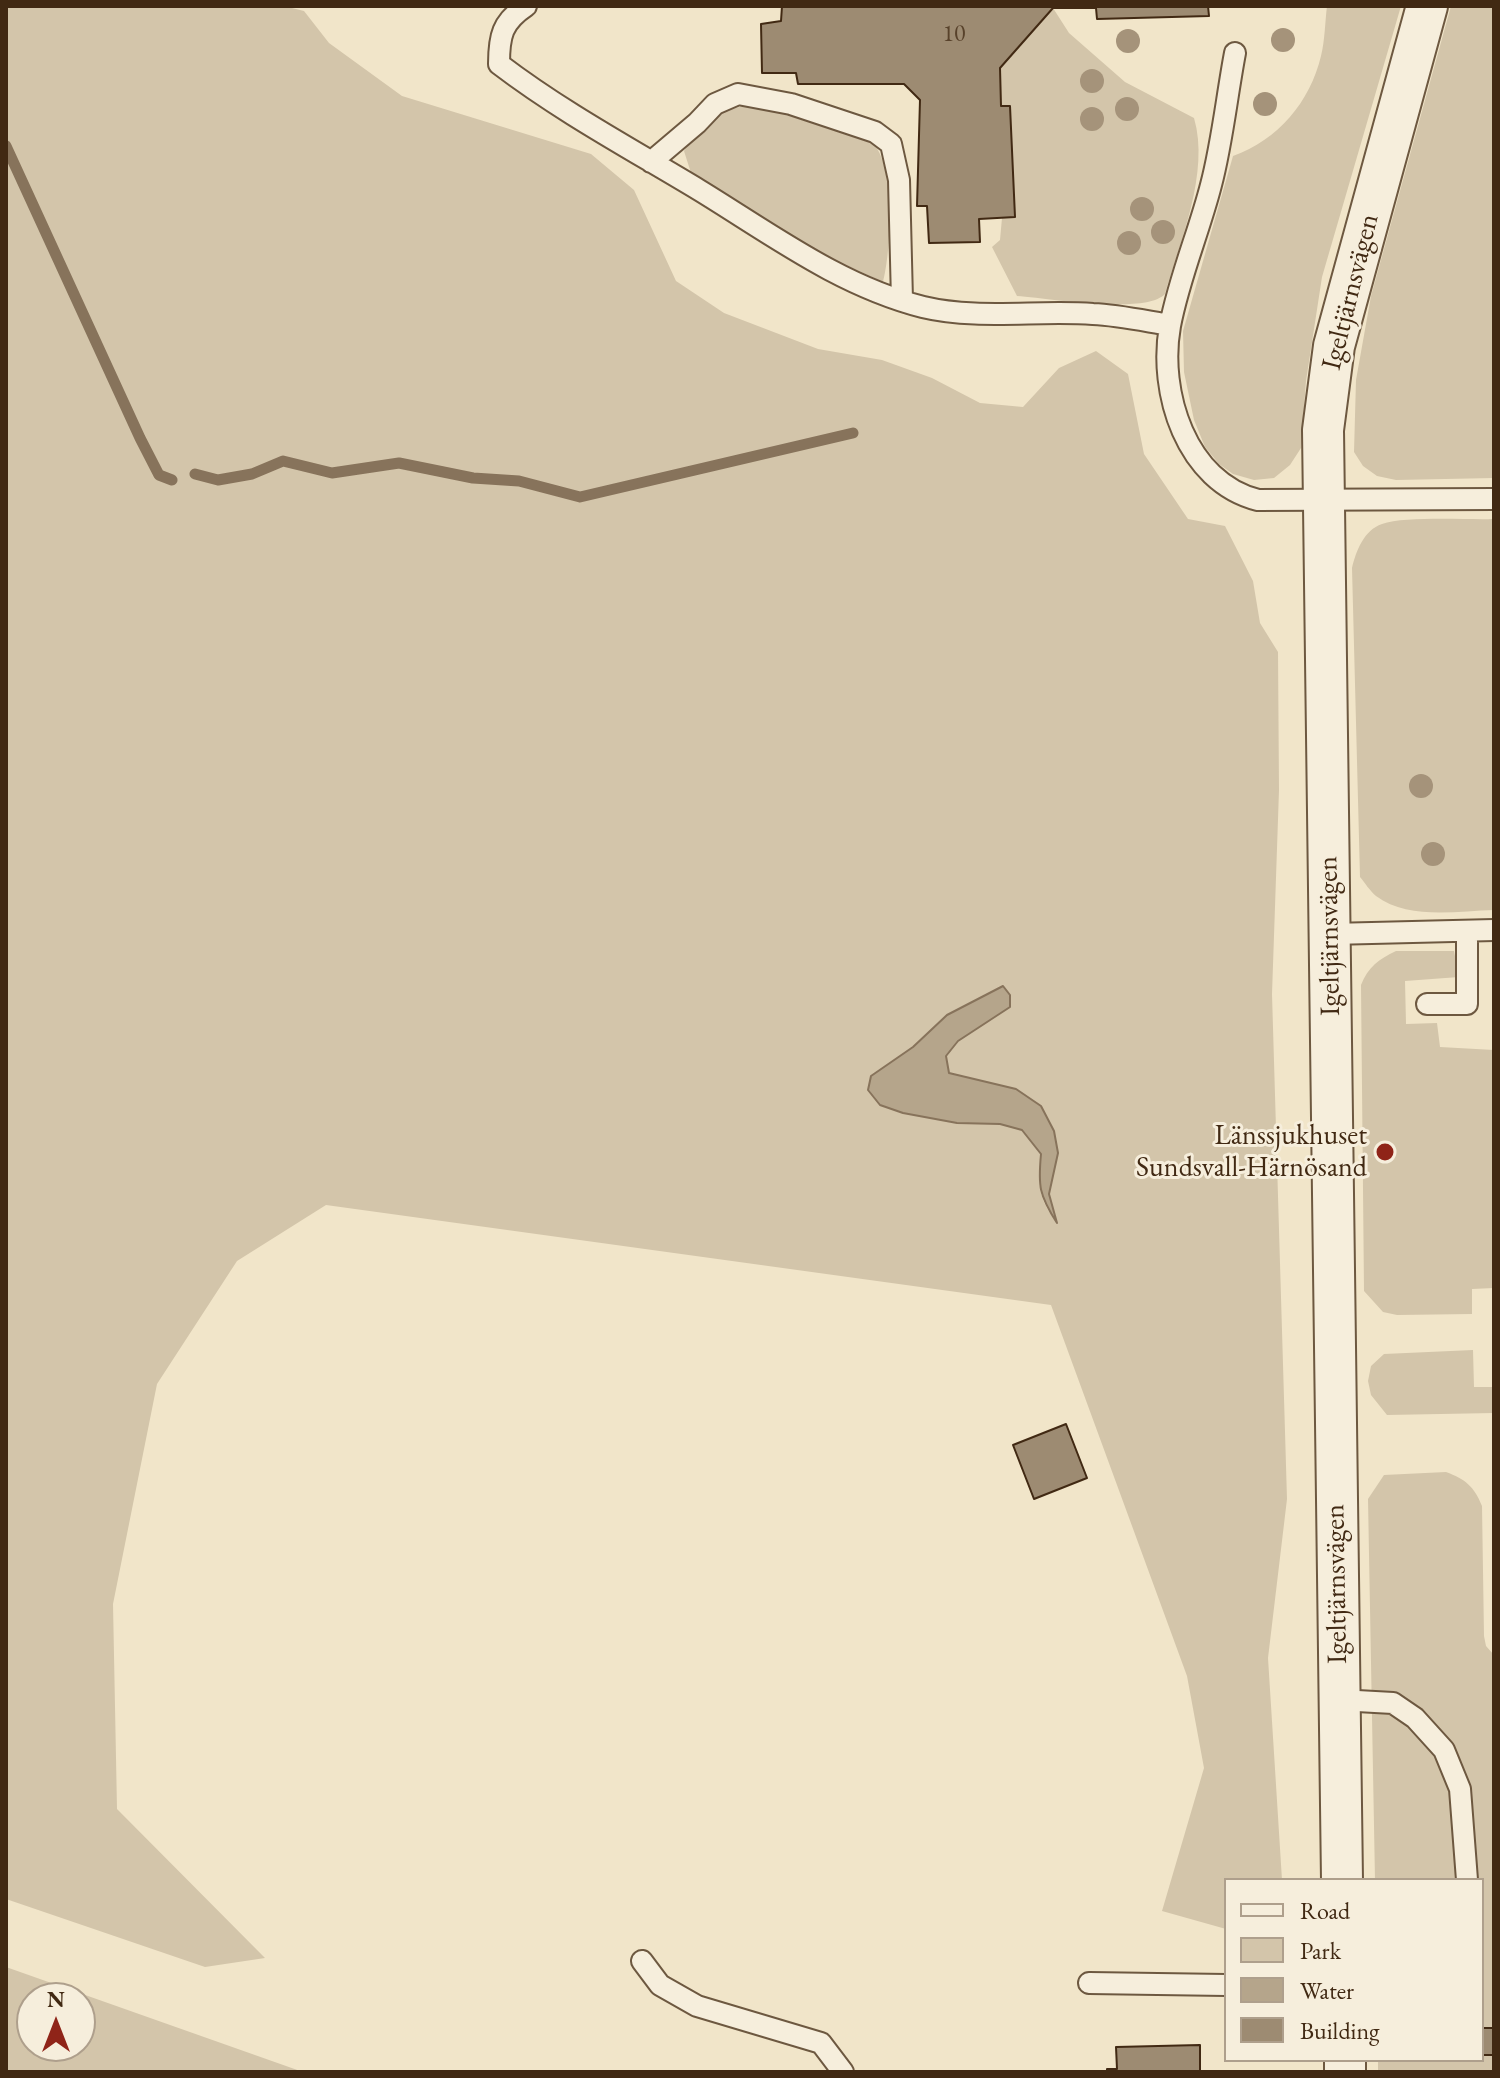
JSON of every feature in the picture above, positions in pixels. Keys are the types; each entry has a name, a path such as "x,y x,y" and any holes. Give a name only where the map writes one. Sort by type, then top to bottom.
{"street":[{"name":"Igeltjärnsvägen","path":"1342,1878 1323,430 1334,346 1427,6"}],"lane":[{"path":"526,6 512,16 499,38 499,64 535,92 779,241 860,286 925,308 1094,314 1170,325"},
{"path":"1235,53 1212,181 1170,325 1168,356 1173,397 1182,432 1214,479 1242,496 1258,500 1494,499"},
{"path":"651,162 715,104 738,94 791,104 875,132 891,144 899,180 902,300"},
{"path":"1331,934 1494,930"},
{"path":"1427,1004 1467,1004 1467,931"},
{"path":"1339,1700 1393,1703 1415,1718 1444,1750 1460,1789 1467,1878"},
{"path":"642,1961 660,1985 697,2006 821,2043 843,2072"},
{"path":"1089,1983 1224,1985"}],"green space":[{"path":"6,6 284,6 304,11 329,43 402,96 591,154 634,190 676,281 724,313 818,349 882,360 932,378 980,403 1023,407 1059,368 1096,351 1128,374 1144,454 1188,519 1225,526 1253,581 1260,623 1278,652 1279,790 1272,994 1287,1499 1268,1658 1282,1878 1224,1878 1224,1928 1162,1911 1204,1768 1187,1676 1051,1305 326,1205 237,1261 157,1384 113,1604 117,1809 265,1958 205,1967 6,1899","holes":["1010,1007 958,1041 946,1056 949,1073 964,1078 1058,1153 1049,1194 1055,1220 1040,1188 1041,1154 1022,1130 1000,1124 957,1123 913,1047 947,1015"]},
{"path":"1327,6 1401,6 1322,277 1306,381 1301,448 1290,465 1274,478 1254,480 1233,474 1219,464 1205,447 1194,420 1184,372 1183,331 1233,156 1264,140 1300,104 1321,56"},
{"path":"1451,6 1494,6 1494,478 1396,480 1377,476 1363,466 1354,452 1356,380 1371,296"},
{"path":"1053,8 1069,33 1125,82 1194,118 1198,161 1191,207 1165,294 1154,300 1118,304 1017,296 992,247 1000,240 1002,218 1015,217 1010,107 1001,106 1000,68"},
{"path":"758,104 844,127 869,140 878,150 888,185 890,207 883,282 804,246 691,173 684,151 699,132 724,113"},
{"path":"1420,519 1494,519 1494,910 1433,912 1403,908 1376,896 1360,877 1352,568 1366,536 1382,524"},
{"path":"1396,951 1454,951 1459,977 1405,981 1406,1024 1437,1023 1440,1047 1494,1050 1494,1288 1472,1289 1472,1314 1397,1315 1383,1312 1364,1291 1361,985 1375,964"},
{"path":"1473,1350 1474,1387 1494,1387 1494,1413 1387,1415 1371,1395 1368,1381 1371,1366 1384,1354"},
{"path":"1446,1472 1468,1484 1482,1506 1484,1636 1486,1646 1494,1655 1494,2072 1378,2072 1378,2062 1484,2062 1484,1878 1375,1878 1368,1499 1384,1475"},
{"path":"6,1967 48,1982 16,1982 16,2062 96,2062 96,1999 303,2072 6,2072"}],"water":[{"path":"1003,986 1010,995 1010,1007 958,1041 946,1056 949,1073 1016,1089 1041,1106 1054,1131 1058,1153 1049,1194 1057,1223 1041,1190 1041,1154 1022,1130 1000,1124 957,1123 903,1113 880,1105 868,1090 871,1076 913,1047 947,1015"}],"building":[{"path":"782,6 1208,6 1209,16 1097,19 1096,8 1053,8 1000,68 1001,106 1010,106 1015,217 979,219 980,242 929,243 927,206 917,206 920,100 904,84 798,84 796,73 762,73 761,24 781,21"},
{"path":"1066,1424 1087,1478 1034,1499 1013,1445"},
{"path":"1484,2028 1494,2028 1494,2055 1484,2055"},
{"path":"1200,2045 1200,2072 1107,2072 1107,2069 1117,2069 1116,2047"}],"waterway":[{"path":"6,146 140,438 159,475 172,480"},
{"path":"195,474 218,480 252,474 283,461 332,473 399,463 473,478 519,481 580,497 853,433"}],"place":[{"name":"Länssjukhuset Sundsvall-Härnösand","path":"1385,1152"}]}
